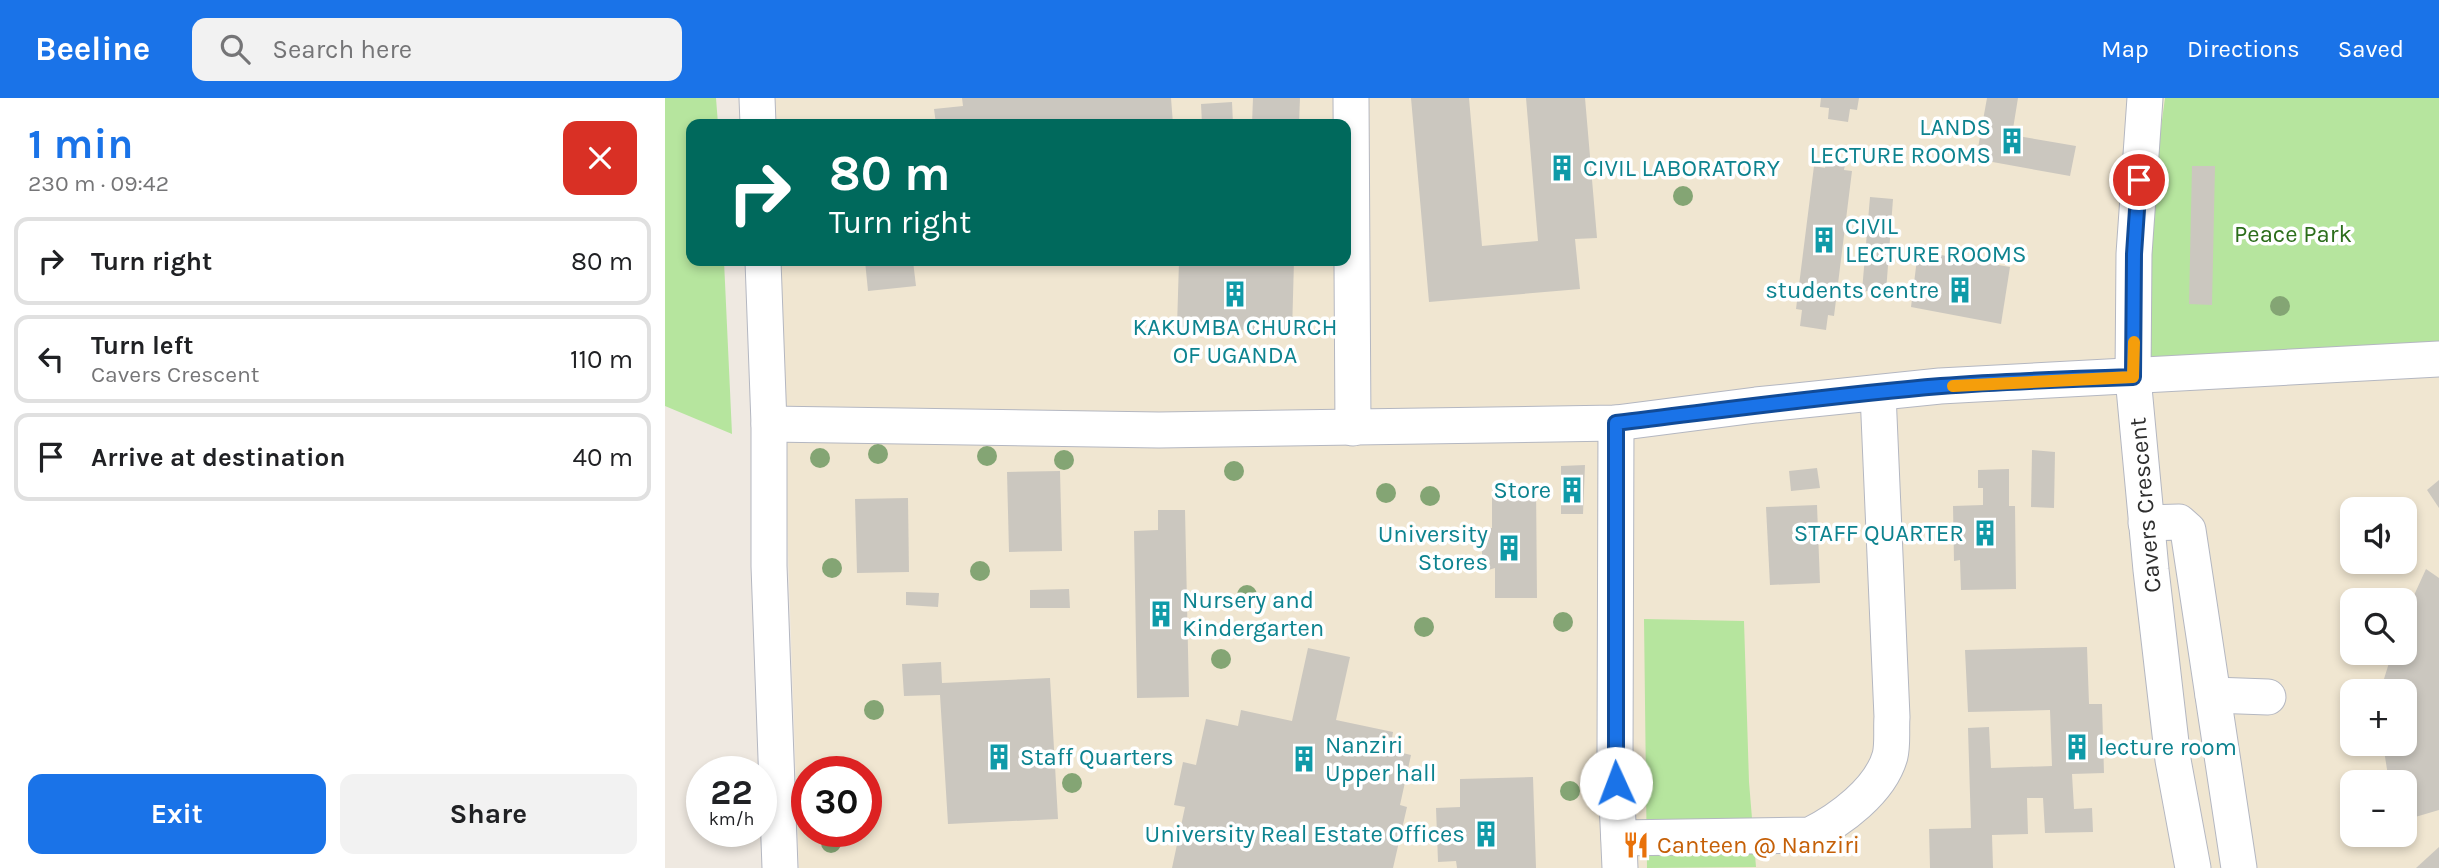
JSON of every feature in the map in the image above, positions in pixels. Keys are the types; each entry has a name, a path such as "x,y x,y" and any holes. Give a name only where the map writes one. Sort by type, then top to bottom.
{"street":[{"path":"757,98 758,119"},
{"path":"1351,98 1353,428"},
{"name":"Cavers Crescent","path":"2144,98 2134,254 2133,377 2146,523 2173,760 2193,868"},
{"path":"763,266 769,424 769,565 780,868"},
{"path":"769,424 1159,430 1616,423 1878,393 2038,380 2439,359"},
{"path":"1616,423 1615,756 1619,853 1810,835 1833,824 1860,802 1878,778 1889,756 1892,717 1878,393"},
{"path":"2146,523 2179,522 2188,530 2239,868"},
{"path":"2213,695 2268,697"}],"shaded area":[{"path":"771,98 2439,98 2439,868 799,868 798,847 882,847 882,756 795,756 778,266 1351,266 1351,119 772,119"}],"green space":[{"path":"665,98 716,98 718,119 686,119 686,266 724,266 732,434 665,406"},
{"name":"Peace Park","path":"2165,98 2439,98 2439,360 2127,381"},
{"path":"1644,619 1744,621 1749,782 1756,867 1647,868"}],"building":[{"path":"962,98 1171,98 1173,119 935,119 934,109 963,106"},
{"path":"1253,98 1300,98 1299,119 1252,119"},
{"name":"CIVIL LABORATORY","path":"1411,98 1469,98 1482,246 1538,241 1526,98 1585,98 1597,238 1575,239 1580,289 1429,302"},
{"path":"1821,98 1859,98 1857,110 1850,109 1848,122 1828,119 1829,108 1820,107"},
{"name":"LANDS LECTURE ROOMS","path":"1987,98 2018,98 2012,135 2076,146 2070,176 1976,159"},
{"path":"1232,102 1233,119 1202,119 1201,104"},
{"name":"CIVIL LECTURE ROOMS","path":"1827,157 1846,159 1844,170 1852,171 1834,316 1828,315 1826,330 1800,326 1802,310 1796,309 1814,166 1825,168"},
{"path":"2192,166 2215,166 2212,305 2189,304"},
{"path":"1870,197 1893,199 1886,292 1862,291"},
{"name":"students centre","path":"1918,251 2010,267 2001,324 1911,307"},
{"path":"866,266 914,266 916,286 868,291"},
{"name":"KAKUMBA CHURCH OF UGANDA","path":"1179,266 1294,266 1292,332 1177,327"},
{"path":"2032,450 2055,452 2054,508 2031,507"},
{"name":"Store","path":"1585,465 1583,514 1561,514 1561,466"},
{"path":"1817,468 1820,488 1791,491 1789,471"},
{"name":"STAFF QUARTER","path":"2009,469 2009,506 2015,506 2016,589 1961,590 1960,560 1954,561 1953,506 1983,505 1983,488 1978,488 1978,470"},
{"path":"1060,471 1062,551 1009,552 1007,472"},
{"path":"2439,480 2439,508 2427,490"},
{"name":"University Stores","path":"1492,484 1536,484 1537,598 1495,598 1495,568 1482,572 1482,528 1492,528"},
{"path":"908,498 909,572 857,573 855,499"},
{"path":"1817,505 1820,583 1770,585 1766,507"},
{"name":"Nursery and Kindergarten","path":"1158,510 1185,510 1189,697 1137,698 1134,531 1158,530"},
{"path":"2426,569 2439,578 2439,810 2417,816 2417,770 2387,770 2385,756 2417,756 2417,679 2384,679 2388,665 2417,665 2417,589"},
{"path":"1069,589 1070,608 1030,608 1030,590"},
{"path":"906,592 939,593 938,607 906,605"},
{"name":"lecture room","path":"2087,647 2089,704 2102,704 2104,773 2072,774 2074,809 2092,808 2093,832 2045,833 2043,798 2027,798 2028,834 1992,835 1993,868 1930,868 1929,829 1971,828 1968,728 1989,727 1991,768 2052,766 2050,710 1968,712 1965,650"},
{"name":"Nanziri Upper hall","path":"1308,648 1350,657 1336,720 1393,732 1390,750 1411,755 1400,805 1407,807 1393,868 1172,868 1185,807 1174,805 1183,762 1196,765 1206,719 1238,726 1241,710 1292,721"},
{"name":"Staff Quarters","path":"941,662 942,683 1050,678 1058,819 948,824 940,695 904,696 902,664"},
{"name":"University Real Estate Offices","path":"1533,777 1536,868 1457,868 1456,861 1438,862 1436,808 1460,807 1460,779"},
{"path":"2439,847 2439,868 2416,868"}],"slow traffic":[{"path":"1953,386 2133,377 2134,342"}],"place":[{"name":"LANDS LECTURE ROOMS","path":"2012,141"},
{"name":"CIVIL LABORATORY","path":"1562,168"},
{"name":"CIVIL LECTURE ROOMS","path":"1824,240"},
{"name":"students centre","path":"1960,290"},
{"name":"KAKUMBA CHURCH OF UGANDA","path":"1235,294"},
{"name":"Store","path":"1572,490"},
{"name":"STAFF QUARTER","path":"1985,533"},
{"name":"University Stores","path":"1509,548"},
{"name":"Nursery and Kindergarten","path":"1161,614"},
{"name":"lecture room","path":"2077,747"},
{"name":"Staff Quarters","path":"999,757"},
{"name":"Nanziri Upper hall","path":"1304,759"},
{"name":"University Real Estate Offices","path":"1486,834"},
{"name":"Canteen @ Nanziri","path":"1636,845"}],"route":[{"path":"1616,783 1616,423 1940,386 2133,377 2134,254 2139,180"}]}
